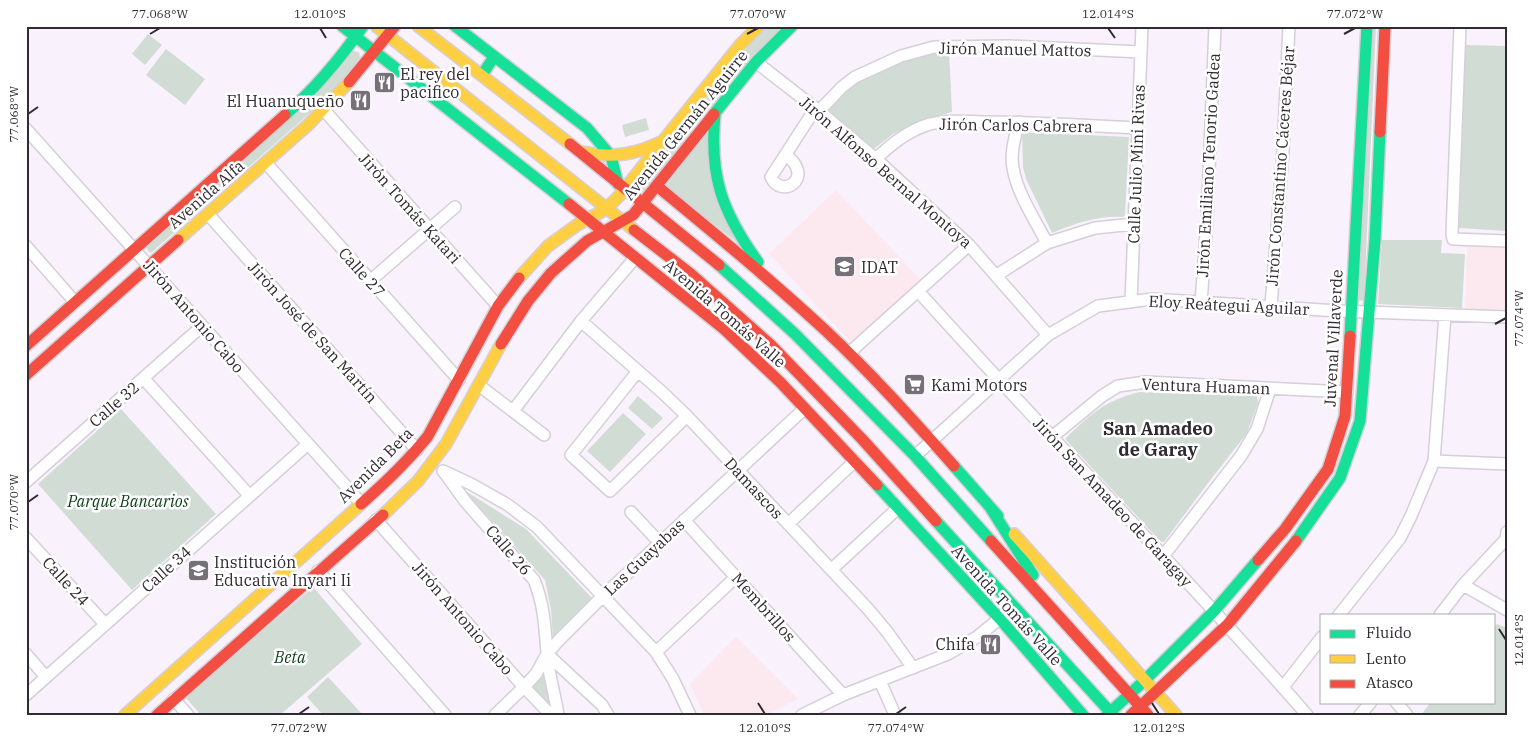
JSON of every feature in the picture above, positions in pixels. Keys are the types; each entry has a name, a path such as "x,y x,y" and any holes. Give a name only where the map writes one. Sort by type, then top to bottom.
{"main road":[{"name":"Avenida Tomás Valle","path":"342,26 588,219 724,329 780,382 855,461 1000,620 1083,715"},
{"name":"Avenida Alfa","path":"26,346 306,97 340,59 363,26"},
{"name":"Avenida Tomás Valle","path":"376,26 392,31 606,209 691,274 771,345 862,439 1110,714"},
{"name":"Avenida Tomás Valle","path":"418,26 579,151 757,298 831,369 915,456 1144,710"},
{"path":"455,26 587,128 611,156 621,187"},
{"name":"Avenida Germán Aguirre","path":"606,209 621,187 664,141 740,46 759,26"},
{"name":"Avenida Germán Aguirre","path":"624,222 643,204 756,62 792,26"},
{"name":"Juvenal Villaverde","path":"1110,714 1215,610 1285,529 1328,468 1345,416 1367,26"},
{"name":"Juvenal Villaverde","path":"1130,715 1144,710 1155,692 1228,624 1297,540 1340,478 1360,421 1375,240 1384,26"},
{"name":"Avenida Alfa","path":"26,375 324,110 392,31"},
{"path":"482,75 494,57"},
{"path":"715,114 712,140 718,184 731,219 773,282"},
{"path":"579,151 598,156 611,156 638,152 664,141"},
{"path":"657,186 773,282 850,353 931,440 1176,715"},
{"name":"Avenida Beta","path":"126,715 388,480 417,450 432,429 498,306 517,280 564,233 606,209"},
{"path":"157,715 410,488 431,465 449,439 480,386 510,327 545,280 574,252 602,232 624,222"},
{"path":"990,507 1062,621"},
{"path":"227,624 241,640"}],"street":[{"name":"Calle Julio Mini Rivas","path":"1131,302 1142,26"},
{"name":"Jirón Emiliano Tenorio Gadea","path":"1201,303 1207,220 1215,26"},
{"name":"Jirón Constantino Cáceres Béjar","path":"1271,306 1290,26"},
{"path":"1460,26 1453,239 1507,242"},
{"name":"Jirón Manuel Mattos","path":"786,155 817,110 842,87 855,77 901,56 934,47 1009,46 1141,52"},
{"name":"Jirón Alfonso Bernal Montoya","path":"756,62 876,159 969,244 1048,335"},
{"name":"Jirón Tomás Katari","path":"324,110 498,306"},
{"name":"Jirón Carlos Cabrera","path":"876,159 894,142 908,133 928,124 950,121 1019,122 1138,128"},
{"path":"1019,122 1013,142 1012,167 1021,191 1046,243"},
{"name":"Jirón Antonio Cabo","path":"26,129 135,248 202,326 362,503"},
{"name":"Calle 27","path":"266,163 459,380"},
{"path":"370,281 456,207"},
{"name":"Jirón José de San Martín","path":"208,214 417,450"},
{"path":"997,276 1046,243 1095,228 1134,224"},
{"path":"850,353 969,244"},
{"path":"26,246 75,302"},
{"path":"513,411 581,321 635,258"},
{"name":"Jirón San Amadeo de Garagay","path":"918,291 998,380 1228,624 1307,715"},
{"name":"Eloy Reátegui Aguilar","path":"915,456 1048,335 1098,306 1152,299 1369,312 1507,317"},
{"path":"1340,614 1400,538 1434,461 1445,315"},
{"name":"Damascos","path":"581,321 687,416 832,570 888,633 913,668"},
{"name":"Calle 32","path":"26,482 202,326"},
{"path":"638,371 571,455 610,491 687,416"},
{"path":"144,379 249,495"},
{"name":"Ventura Huaman","path":"1052,437 1102,396 1118,386 1146,382 1347,392"},
{"path":"480,386 544,435"},
{"path":"1164,555 1241,456 1257,429 1270,389"},
{"name":"Las Guayabas","path":"495,715 536,674 547,654 603,596 804,409"},
{"name":"Calle 34","path":"26,696 308,444"},
{"path":"788,524 855,461"},
{"path":"1434,461 1507,464"},
{"name":"Calle 26","path":"431,465 443,471 465,501 534,580 540,593 544,610 547,654 558,715"},
{"path":"443,471 471,484 524,516 552,542 656,652 673,679 690,715"},
{"path":"832,570 898,508"},
{"path":"631,512 660,543"},
{"name":"Jirón Antonio Cabo","path":"376,520 551,715"},
{"name":"Membrillos","path":"684,520 844,695"},
{"path":"1441,614 1463,585 1506,536"},
{"name":"Calle 24","path":"26,538 105,624"},
{"path":"318,571 445,715"},
{"path":"656,652 736,577"},
{"path":"1463,585 1507,610"},
{"path":"802,715 844,695 964,646 1000,620 1014,607"},
{"path":"1282,686 1320,639"},
{"path":"26,654 46,677"},
{"path":"547,654 602,705 608,715"},
{"path":"880,681 895,715"},
{"path":"174,699 188,715"},
{"path":"1360,715 1369,704"},
{"path":"1398,704 1407,715"}],"shaded area":[{"name":"IDAT","path":"836,190 922,281 852,344 769,254"},
{"path":"1467,247 1507,248 1507,311 1465,309"},
{"path":"736,637 798,699 765,715 704,715 690,684"}],"green space":[{"path":"767,26 784,26 644,193 636,187 751,43"},
{"path":"1369,26 1376,26 1364,300 1358,301"},
{"path":"148,34 162,45 145,65 132,54"},
{"path":"1465,45 1507,46 1507,231 1459,228 1455,223"},
{"path":"166,49 205,79 185,105 146,75"},
{"path":"949,50 952,112 918,122 893,134 871,151 822,109 855,81 919,53"},
{"path":"353,51 359,52 360,58 336,90 151,253 148,251 147,247"},
{"path":"646,118 649,130 625,137 622,125"},
{"path":"1022,132 1129,137 1125,215 1123,217 1105,217 1086,221 1052,233 1026,179 1023,167"},
{"path":"706,133 741,245 668,189 667,184"},
{"path":"1382,240 1442,240 1441,253 1465,254 1462,308 1378,304"},
{"path":"1140,392 1257,396 1258,403 1247,433 1164,542 1161,542 1066,440 1075,429 1099,409 1117,399"},
{"path":"638,396 663,418 652,429 628,408"},
{"name":"Parque Bancarios","path":"121,409 216,514 132,590 38,484"},
{"path":"623,413 646,434 610,472 587,451"},
{"path":"464,490 526,529 592,598 553,637 551,610 545,580"},
{"name":"Beta","path":"313,587 362,644 280,715 201,715 186,698"},
{"path":"1496,625 1507,628 1507,715 1421,715 1429,704 1496,704"},
{"path":"547,664 552,711 530,686"},
{"path":"328,677 363,715 323,715 307,697"}],"traffic: fast":[{"path":"342,26 569,204"},
{"path":"285,115 327,73 363,26"},
{"path":"455,26 587,128 611,156 618,184"},
{"path":"714,114 756,62 792,26"},
{"path":"1350,336 1367,26"},
{"path":"482,75 494,57"},
{"path":"715,114 714,156 716,175 727,210 758,262"},
{"path":"1296,541 1340,478 1360,421 1375,240 1380,132"},
{"path":"719,265 795,334 915,456 991,541"},
{"path":"954,466 998,516"},
{"path":"877,485 1000,619 1083,715"},
{"path":"990,507 1033,575"},
{"path":"936,521 1113,715"},
{"path":"1107,715 1215,610 1258,560"}],"traffic: slow":[{"path":"376,26 634,230"},
{"path":"418,26 570,144"},
{"path":"519,278 548,246 577,225 606,209 619,196 740,45 759,26"},
{"path":"178,240 309,124 349,82"},
{"path":"583,152 604,155 624,154 644,149 663,141"},
{"path":"383,515 418,481 446,444 501,344"},
{"path":"125,715 361,504"},
{"path":"1014,534 1176,715"}],"traffic: jam":[{"path":"349,82 395,26"},
{"path":"1380,132 1385,26"},
{"path":"501,344 528,301 551,273 587,241 633,215 714,114"},
{"path":"26,346 285,115"},
{"path":"570,144 719,265"},
{"path":"657,186 763,275 842,346 954,466"},
{"path":"569,204 724,329 780,382 877,485"},
{"path":"634,230 691,274 771,345 862,439 936,521"},
{"path":"26,375 178,240"},
{"path":"361,504 396,472 428,436 498,306 519,278"},
{"path":"1258,560 1285,529 1328,469 1345,416 1350,336"},
{"path":"157,715 383,515"},
{"path":"991,541 1148,715"},
{"path":"1131,715 1228,624 1296,541"}],"place":[{"name":"El rey del pacifico","path":"384,83"},
{"name":"El Huanuqueño","path":"360,101"},
{"name":"IDAT","path":"845,267"},
{"name":"Kami Motors","path":"915,385"},
{"name":"Institución Educativa Inyari Ii","path":"198,571"},
{"name":"Chifa","path":"991,644"}],"district":[{"name":"San Amadeo de Garay","path":"1158,439"}]}
